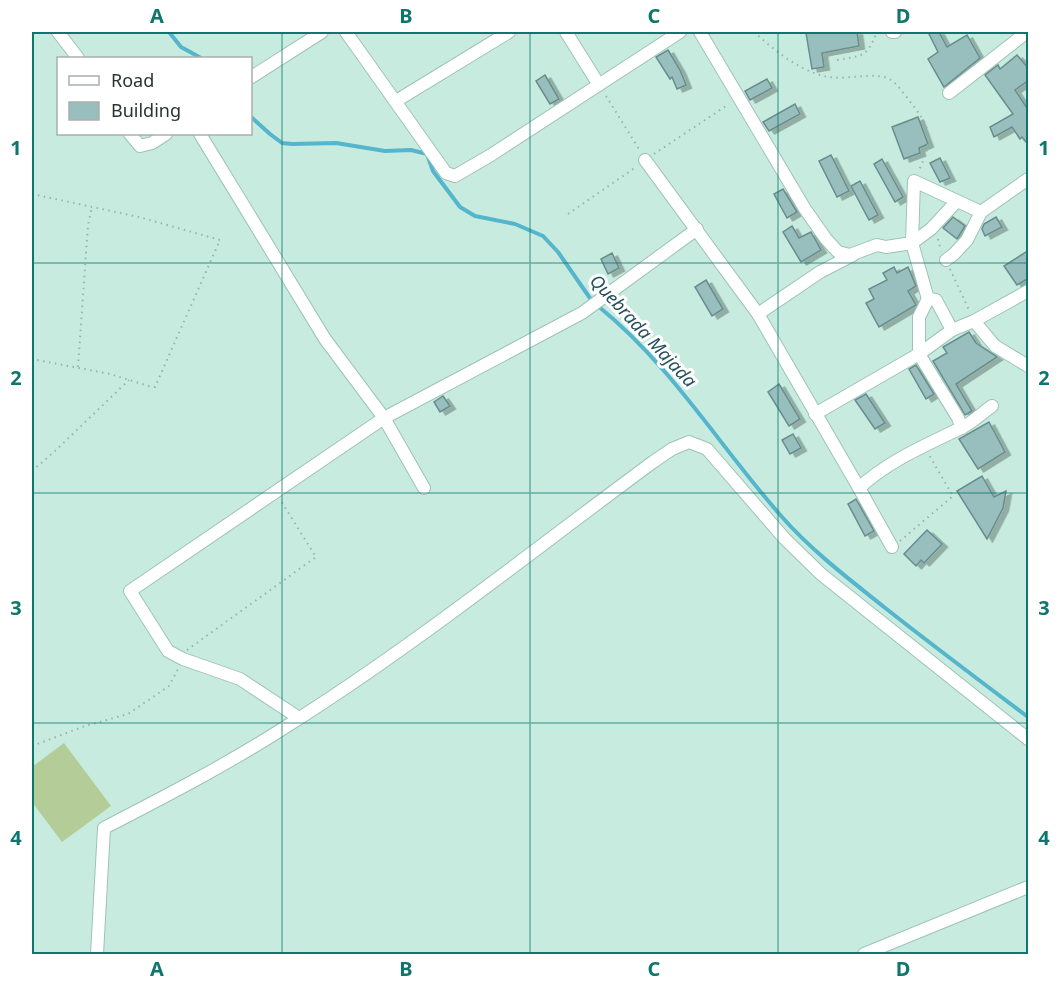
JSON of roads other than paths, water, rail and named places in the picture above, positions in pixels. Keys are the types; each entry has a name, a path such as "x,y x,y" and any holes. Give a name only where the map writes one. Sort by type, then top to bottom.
{"street":[{"path":"58,32 77,57"},
{"path":"252,77 322,32"},
{"path":"346,32 446,173 455,176 681,32"},
{"path":"396,101 509,32"},
{"path":"566,32 599,86"},
{"path":"700,32 818,229 838,252 854,255"},
{"path":"949,93 1027,32"},
{"path":"131,135 140,146 152,143 164,135"},
{"path":"201,135 325,339 384,418 424,488"},
{"path":"645,159 758,314 892,547"},
{"path":"946,260 967,240 981,212 1029,179"},
{"path":"962,428 919,354 919,317 928,299 912,243 914,181 981,212"},
{"path":"758,314 820,272 854,255 877,245 886,247 912,243 935,225 957,202"},
{"path":"299,718 240,679 168,651 130,591 384,418 589,309 697,229"},
{"path":"815,414 919,354 952,330 974,321 1029,291"},
{"path":"928,299 936,300 952,330"},
{"path":"974,321 995,346 1029,366"},
{"path":"859,488 890,465 923,445 962,428 992,406"},
{"path":"97,954 104,828 204,777 299,718 393,655 653,462 672,449 689,442 707,449 784,538 821,574 1029,739"},
{"path":"864,954 1029,887"}],"waterway":[{"name":"Quebrada Majada","path":"169,32 181,47 199,57"},
{"name":"Quebrada Majada","path":"252,118 282,143 336,143 385,151 411,150 427,154 433,171 460,207 475,216 515,224 543,236 558,252 592,301"},
{"name":"Quebrada Majada","path":"598,306 649,354 695,408 759,490 806,541 884,607 1028,717"}]}
